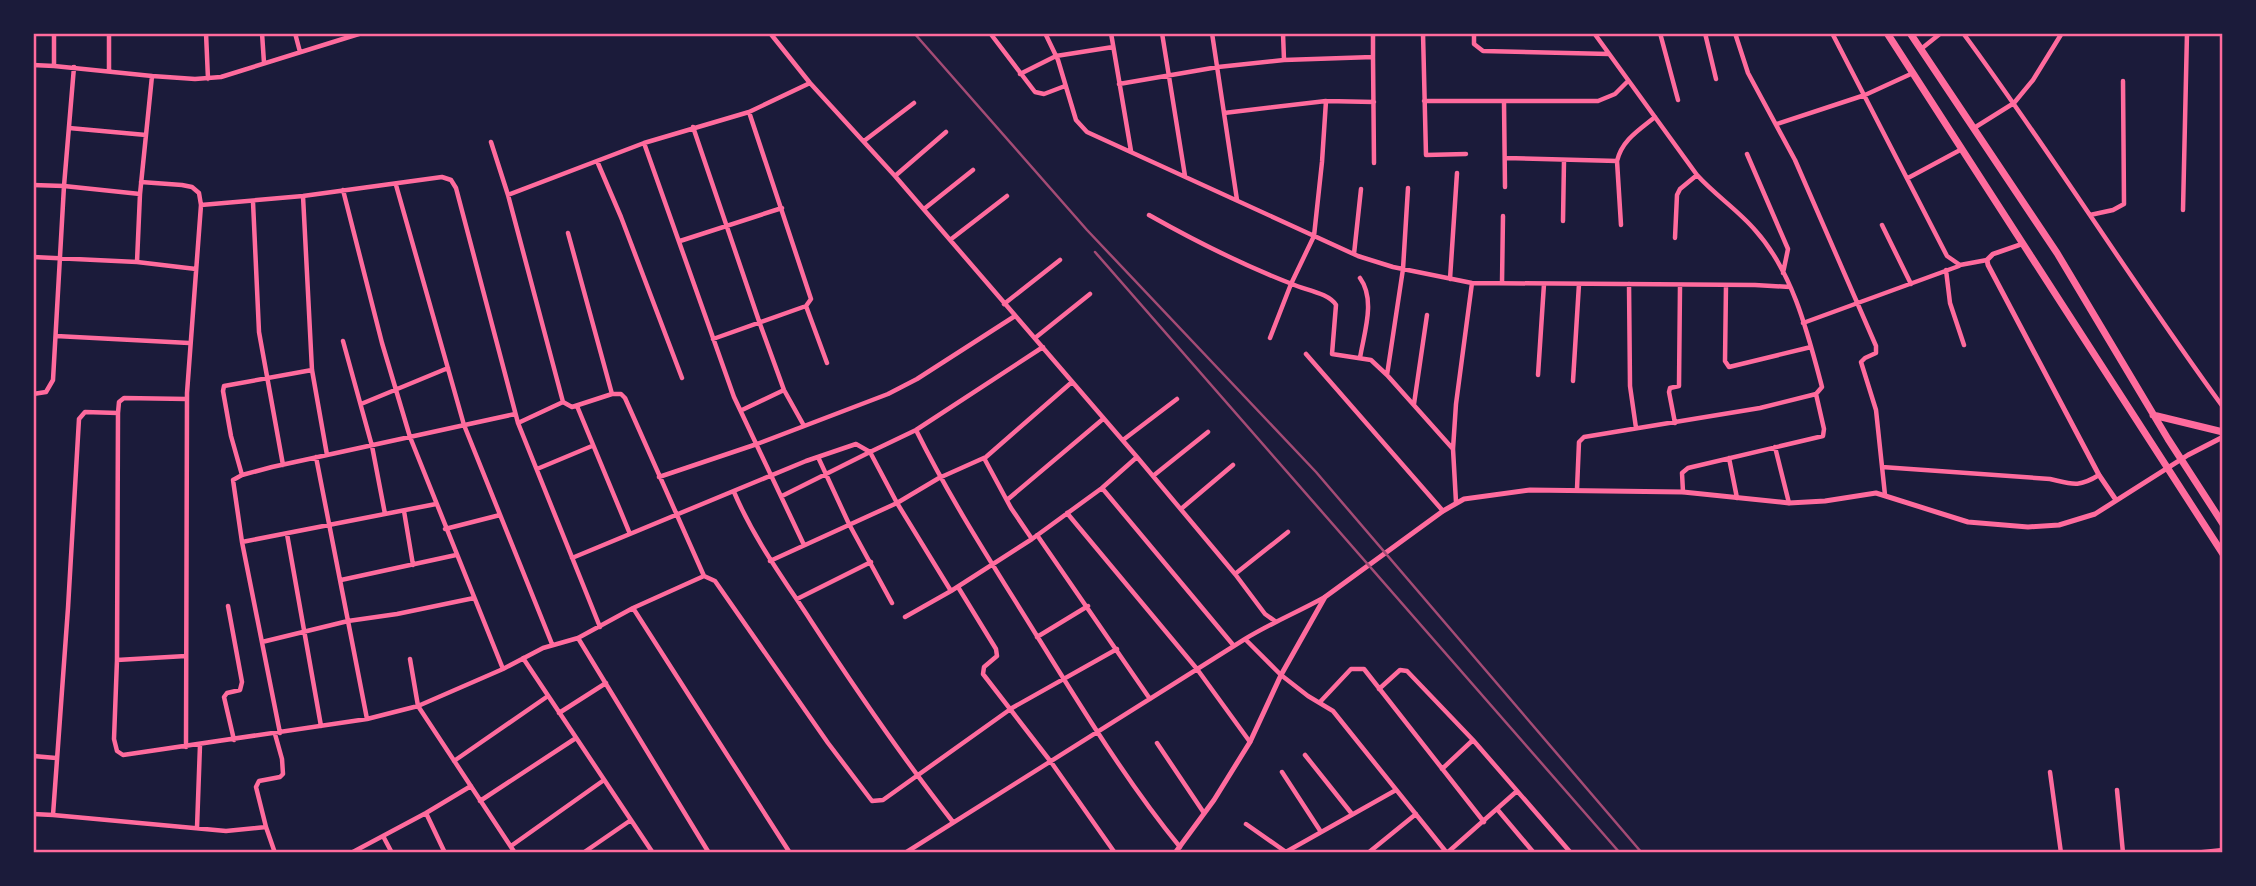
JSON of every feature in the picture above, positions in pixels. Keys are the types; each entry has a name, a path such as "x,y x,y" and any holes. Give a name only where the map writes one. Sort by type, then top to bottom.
{"main road":[{"path":"1886,33 2223,554"},
{"path":"1910,33 2057,253 2153,415 2223,524"},
{"path":"2153,415 2223,434"}],"street":[{"path":"54,33 54,66"},
{"path":"109,33 109,71"},
{"path":"206,33 208,79"},
{"path":"262,33 264,63"},
{"path":"295,33 300,52"},
{"path":"770,33 810,83 924,209 1137,457 1265,614 1275,621"},
{"path":"990,33 1038,94 1065,86"},
{"path":"1045,33 1056,57 1076,120 1081,127 1094,136 1353,254 1403,269 1472,283 1790,288"},
{"path":"1111,33 1131,151"},
{"path":"1162,33 1185,177"},
{"path":"1212,33 1237,200"},
{"path":"1283,33 1283,60"},
{"path":"1373,33 1374,163"},
{"path":"1423,33 1426,155 1466,154"},
{"path":"1474,33 1476,47 1487,51 1609,54"},
{"path":"1577,489 1581,439 1588,436 1760,408 1816,394 1822,387 1790,288 1756,230 1716,196 1697,175 1594,33"},
{"path":"1660,33 1678,100"},
{"path":"1705,33 1716,79"},
{"path":"1735,33 1748,73 1777,124 1876,349 1874,356 1861,362 1875,410 1885,495"},
{"path":"1832,33 1947,256 1959,265"},
{"path":"1921,49 1941,33"},
{"path":"1963,33 2014,103 2172,338 2223,407"},
{"path":"1974,128 2014,103 2033,80 2062,33"},
{"path":"2183,210 2187,33"},
{"path":"33,65 208,79 358,34"},
{"path":"1020,74 1056,57 1113,47"},
{"path":"1119,84 1217,67 1283,60 1373,57"},
{"path":"33,394 44,394 52,385 74,67"},
{"path":"1777,124 1865,95 1913,73"},
{"path":"137,262 140,194 152,76"},
{"path":"1424,101 1598,101 1615,94 1628,80"},
{"path":"2090,215 2113,211 2124,204 2123,81"},
{"path":"508,195 644,143 749,112 810,83"},
{"path":"1224,113 1326,101 1374,102"},
{"path":"1270,338 1291,284 1314,236 1326,101"},
{"path":"1504,102 1505,187"},
{"path":"863,141 914,103"},
{"path":"713,339 806,306 811,296 749,112"},
{"path":"1620,225 1617,161 1623,144 1655,117"},
{"path":"693,127 784,390 803,425"},
{"path":"69,128 146,135"},
{"path":"895,176 946,132"},
{"path":"491,142 508,195 563,402 570,407 612,394 621,394 625,398 704,576 715,581 867,797 872,801 883,800 1012,708 1117,649"},
{"path":"644,143 734,397 804,545"},
{"path":"1908,178 1962,149"},
{"path":"1747,154 1788,249 1783,274"},
{"path":"1505,158 1617,161"},
{"path":"1563,221 1564,160"},
{"path":"597,161 682,378"},
{"path":"924,209 973,170"},
{"path":"1450,279 1457,173"},
{"path":"1675,238 1677,195 1680,189 1697,175"},
{"path":"201,205 253,202 442,177 447,177 454,183 515,414 600,627"},
{"path":"141,182 192,187 199,192 201,205 187,399 186,747"},
{"path":"33,185 140,194"},
{"path":"396,185 464,425 552,644"},
{"path":"1353,254 1361,188"},
{"path":"1387,374 1403,269 1408,188"},
{"path":"344,190 395,390 410,437 503,669"},
{"path":"303,196 312,370 327,455"},
{"path":"950,240 1007,196"},
{"path":"253,202 259,332 283,465"},
{"path":"680,241 782,208"},
{"path":"1149,215 1188,237 1334,301 1336,305 1332,354 1371,360 1387,374 1453,449"},
{"path":"1502,283 1503,216"},
{"path":"1882,225 1911,284"},
{"path":"568,233 612,394"},
{"path":"1803,323 1959,265 1987,260 1993,254 2022,244"},
{"path":"33,257 196,268"},
{"path":"1004,303 1060,260"},
{"path":"1987,260 1989,269 2099,475 2116,500"},
{"path":"1946,270 1950,303 1964,345"},
{"path":"1360,278 1368,292 1368,303 1360,358"},
{"path":"1456,502 1453,449 1456,404 1472,283"},
{"path":"1538,375 1544,284"},
{"path":"1573,381 1579,284"},
{"path":"1629,284 1630,386 1636,428"},
{"path":"1726,285 1726,361 1729,367 1811,347"},
{"path":"1675,423 1669,392 1670,388 1679,386 1680,286"},
{"path":"1035,338 1090,294"},
{"path":"806,306 827,363"},
{"path":"1414,405 1427,315"},
{"path":"659,477 757,444 888,394 917,379 1015,316"},
{"path":"56,336 189,343"},
{"path":"344,341 372,446 385,514"},
{"path":"782,496 916,430 1043,347"},
{"path":"1306,354 1443,511"},
{"path":"361,404 447,368"},
{"path":"242,475 231,436 223,388 226,384 312,370"},
{"path":"771,561 897,503 939,478 984,458 1072,382"},
{"path":"742,410 784,390"},
{"path":"1683,492 1684,470 1822,436 1824,429 1816,394"},
{"path":"187,399 124,398 119,402 114,739 117,751 123,755 367,719 418,706 503,669 552,644 579,638 632,608 704,576"},
{"path":"1122,440 1177,399"},
{"path":"518,423 563,402"},
{"path":"577,406 630,534"},
{"path":"53,815 79,419 85,412 118,413"},
{"path":"275,853 256,787 259,781 283,774 282,759 232,483 242,475 283,465 515,414"},
{"path":"1007,500 1103,419"},
{"path":"916,430 939,478 1037,637 1097,732 1178,850 1250,742 1281,675 1325,597"},
{"path":"1153,476 1208,432"},
{"path":"905,853 1245,639 1325,597 1456,502 1481,495 1530,489 1683,492 1789,503 1825,502 1862,494 1885,495 1968,522 2028,527 2059,525 2095,514 2223,434"},
{"path":"572,558 772,475 856,444 870,452 897,503 951,591"},
{"path":"537,469 592,446"},
{"path":"1775,447 1789,503"},
{"path":"316,457 367,719"},
{"path":"818,457 849,524 892,603"},
{"path":"905,617 1032,539 1102,488 1137,457"},
{"path":"984,458 1032,539"},
{"path":"1729,458 1737,498"},
{"path":"1181,509 1233,465"},
{"path":"1882,467 2050,479 2077,485 2085,484 2099,475"},
{"path":"1102,488 1234,646"},
{"path":"734,492 757,541 916,776 953,821"},
{"path":"242,542 436,504"},
{"path":"404,511 414,565"},
{"path":"1068,513 1197,669 1250,742"},
{"path":"445,528 500,514"},
{"path":"1235,574 1288,532"},
{"path":"287,534 321,726"},
{"path":"1037,535 1150,699"},
{"path":"341,580 456,555"},
{"path":"797,599 871,562"},
{"path":"957,587 996,649 997,656 984,667 983,674 1012,708 1115,853"},
{"path":"262,642 348,621 397,614 474,597"},
{"path":"228,606 242,682 240,690 225,696 233,740"},
{"path":"1037,637 1088,606"},
{"path":"632,608 790,853"},
{"path":"579,638 709,853"},
{"path":"1245,639 1289,682 1332,711 1447,853 1517,791"},
{"path":"117,660 186,656"},
{"path":"523,658 653,853"},
{"path":"410,659 418,706 515,853"},
{"path":"1320,702 1354,667 1364,669 1484,822"},
{"path":"1379,689 1400,670 1407,671 1474,740 1571,853"},
{"path":"559,713 606,684"},
{"path":"454,761 548,696"},
{"path":"480,801 576,738"},
{"path":"1442,769 1474,740"},
{"path":"1157,743 1204,813"},
{"path":"197,828 200,745"},
{"path":"1305,755 1352,814"},
{"path":"33,756 56,758"},
{"path":"1282,772 1321,832"},
{"path":"2050,772 2062,853"},
{"path":"511,846 604,780"},
{"path":"351,853 471,786"},
{"path":"1246,824 1285,852 1396,790"},
{"path":"2117,790 2123,853"},
{"path":"1497,809 1534,853"},
{"path":"426,813 445,853"},
{"path":"33,814 226,831 266,827"},
{"path":"1367,853 1416,814"},
{"path":"583,853 631,820"},
{"path":"383,836 392,853"},
{"path":"2194,853 2223,850"}],"railway":[{"path":"914,33 1087,230 1316,472 1642,853"},
{"path":"1095,252 1620,853"}]}
